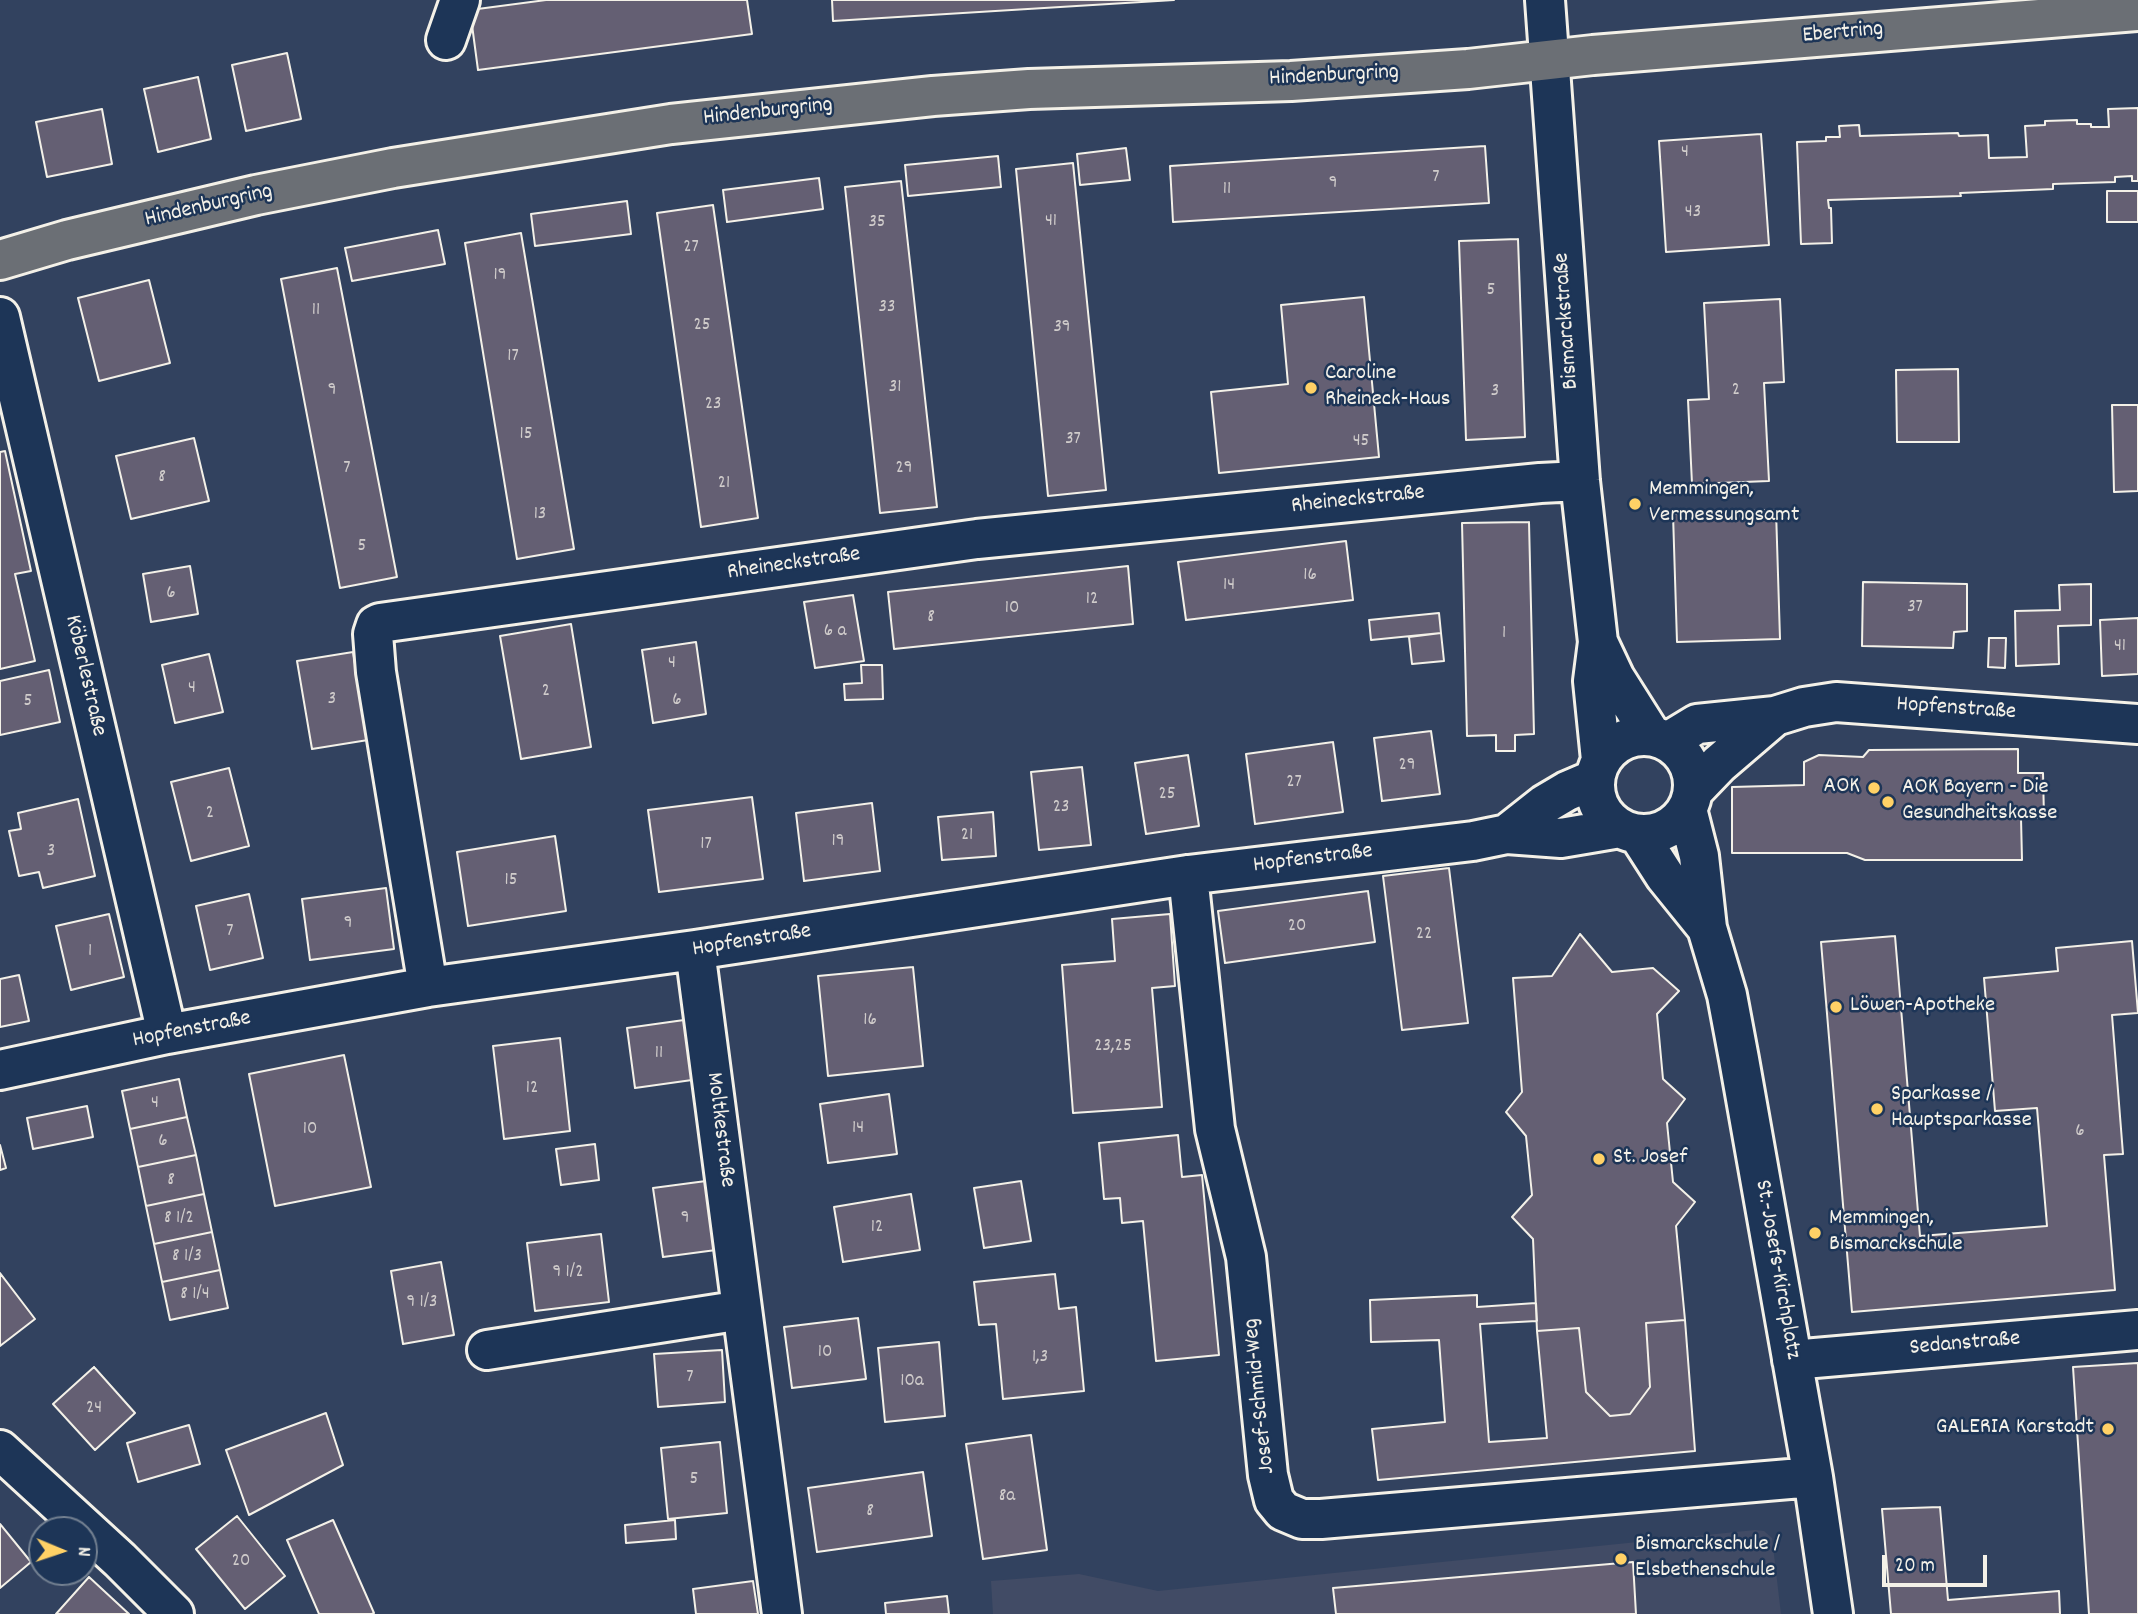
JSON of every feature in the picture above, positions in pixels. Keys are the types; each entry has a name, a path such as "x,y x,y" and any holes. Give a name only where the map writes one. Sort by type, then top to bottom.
{"main road":[{"name":"Ebertring","path":"1549,59 2138,11"},
{"name":"Hindenburgring","path":"0,260 67,240 256,195 393,168 671,124 933,96 1041,89 1291,81 1468,69 1549,59"}],"street":[{"path":"446,40 460,0"},
{"name":"Bismarckstraße","path":"1545,0 1580,481 1598,642 1593,681 1597,798 1605,815 1629,831"},
{"name":"Köberlestraße","path":"0,317 167,1034"},
{"name":"Rheineckstraße","path":"428,987 376,672 373,634 376,625 380,623 977,539 1580,481"},
{"name":"Bismarckstraße","path":"1598,642 1615,678 1660,738 1684,754 1692,771 1691,800"},
{"name":"Hopfenstraße","path":"1660,738 1697,724 1775,716 1804,707 1836,702 2138,724"},
{"name":"Hopfenstraße","path":"1691,800 1719,764 1775,716"},
{"path":"1598,770 1614,746 1631,737 1660,738"},
{"name":"Hopfenstraße","path":"1507,834 1545,804 1598,770"},
{"path":"1629,831 1658,832 1675,824 1691,800"},
{"name":"St.-Josefs-Kirchplatz","path":"1691,800 1706,928 1727,995 1813,1476 1833,1614"},
{"name":"Hopfenstraße","path":"0,1070 167,1034 428,987 695,950 1188,875 1473,841 1507,834 1561,838 1629,831"},
{"name":"St.-Josefs-Kirchplatz","path":"1629,831 1706,928"},
{"name":"Josef-Schmid-Weg","path":"1188,875 1215,1129 1246,1257 1268,1475 1275,1500 1283,1511 1302,1519 1321,1519 1813,1476"},
{"name":"Moltkestraße","path":"695,950 782,1614"},
{"path":"487,1350 743,1310"},
{"name":"Sedanstraße","path":"1792,1360 2138,1331"},
{"path":"0,1450 120,1560 174,1614"}],"shaded area":[{"name":"Bismarckschule / Elsbethenschule","path":"1764,1531 1772,1538 1781,1614 993,1614 991,1581 1079,1574 1158,1591"}],"building":[{"path":"546,0 747,0 752,34 478,70 470,10"},
{"path":"832,0 1174,0 833,21"},
{"path":"287,53 301,119 246,131 232,65"},
{"path":"198,77 211,139 158,152 144,89"},
{"path":"2138,108 2138,181 2132,181 2132,176 2115,177 2115,182 2053,184 2053,189 1960,193 1961,196 1828,200 1831,208 1832,243 1801,244 1797,142 1826,141 1826,137 1840,137 1839,126 1859,125 1860,136 1958,133 1959,136 1988,135 1989,158 2027,157 2025,126 2045,125 2045,121 2077,120 2077,124 2109,127 2108,109"},
{"path":"102,109 112,164 47,177 36,122"},
{"path":"1761,134 1769,245 1666,252 1659,141"},
{"path":"1485,146 1489,203 1173,222 1170,166"},
{"path":"1126,148 1130,180 1080,185 1077,154"},
{"path":"998,156 1001,187 908,196 905,165"},
{"path":"1073,163 1106,490 1048,496 1016,169"},
{"path":"819,178 823,209 727,222 723,190"},
{"path":"901,181 937,507 880,513 845,187"},
{"path":"2107,191 2138,191 2138,222 2107,222"},
{"path":"627,201 631,234 535,246 531,214"},
{"path":"713,205 758,518 701,527 657,213"},
{"path":"438,230 445,264 352,281 345,248"},
{"path":"521,233 574,549 517,559 465,243"},
{"path":"1518,239 1525,437 1466,440 1459,241"},
{"path":"337,268 397,577 340,588 281,279"},
{"path":"149,280 170,363 99,381 78,298"},
{"name":"Caroline Rheineck-Haus","path":"1364,297 1379,457 1219,473 1211,392 1288,384 1281,305"},
{"path":"1780,299 1784,382 1764,383 1769,481 1692,484 1688,400 1709,399 1704,303"},
{"path":"1958,369 1959,442 1897,442 1896,370"},
{"path":"2112,405 2138,405 2138,491 2114,492"},
{"path":"194,438 209,501 131,519 116,456"},
{"path":"5,451 31,571 15,574 35,661 0,669 0,452"},
{"path":"1776,510 1780,639 1677,642 1673,514"},
{"path":"1529,522 1534,734 1515,735 1515,751 1496,751 1496,735 1467,736 1462,523"},
{"path":"1346,541 1353,600 1186,620 1178,562"},
{"path":"190,566 198,614 151,622 143,574"},
{"path":"1128,566 1133,624 894,649 888,592"},
{"path":"1863,582 1967,584 1967,631 1954,632 1953,648 1862,646"},
{"path":"2091,584 2091,625 2058,626 2059,664 2016,666 2015,611 2060,610 2059,585"},
{"path":"853,595 864,661 815,668 804,602"},
{"path":"1439,613 1441,633 1371,640 1369,620"},
{"path":"2138,618 2138,674 2102,676 2100,620"},
{"path":"571,624 591,747 521,759 500,636"},
{"path":"1441,633 1444,661 1412,664 1409,637"},
{"path":"1989,638 2006,638 2005,668 1988,667"},
{"path":"696,642 706,714 653,723 642,650"},
{"path":"353,652 368,740 312,749 297,661"},
{"path":"209,654 223,712 175,723 162,665"},
{"path":"861,665 882,665 883,699 845,700 844,684 862,683"},
{"path":"49,670 60,722 0,735 0,681"},
{"path":"1431,731 1440,794 1382,801 1374,738"},
{"path":"1333,742 1343,812 1255,824 1246,754"},
{"name":"AOK Bayern - Die Gesundheitskasse","path":"2018,749 2018,773 2043,773 2044,818 2021,818 2022,860 1865,860 1847,853 1732,853 1732,787 1804,785 1804,762 1819,755 1863,757 1869,750"},
{"path":"1188,755 1199,826 1146,834 1135,763"},
{"path":"1082,767 1091,845 1039,850 1031,772"},
{"path":"229,768 249,846 191,861 171,782"},
{"path":"752,797 763,879 659,892 648,810"},
{"path":"78,799 95,876 43,888 39,872 19,876 9,831 21,829 18,813"},
{"path":"872,803 880,871 804,881 796,813"},
{"path":"993,812 996,856 942,860 938,817"},
{"path":"555,836 566,911 468,926 457,852"},
{"path":"1449,868 1468,1023 1402,1030 1383,876"},
{"path":"386,888 394,949 310,960 302,899"},
{"path":"1368,891 1375,942 1225,963 1218,911"},
{"path":"249,894 263,958 210,970 196,906"},
{"path":"109,914 124,977 71,990 56,926"},
{"path":"1170,914 1175,986 1152,988 1162,1107 1073,1113 1062,965 1115,961 1112,919"},
{"name":"St. Josef","path":"1580,934 1612,972 1653,968 1679,991 1657,1014 1663,1079 1685,1099 1667,1123 1673,1182 1695,1202 1676,1226 1685,1320 1646,1323 1650,1387 1630,1414 1610,1416 1586,1392 1579,1328 1537,1331 1533,1239 1512,1217 1532,1195 1526,1136 1506,1112 1522,1092 1513,978 1552,976"},
{"path":"1895,936 1920,1236 2047,1226 2037,1108 1995,1111 1984,978 2058,971 2056,948 2132,941 2138,1013 2112,1015 2123,1154 2104,1155 2115,1290 1852,1312 1821,942"},
{"path":"913,967 923,1066 828,1076 818,976"},
{"path":"19,975 29,1021 0,1027 0,979"},
{"path":"684,1020 692,1080 635,1088 627,1028"},
{"path":"560,1038 570,1131 504,1139 493,1046"},
{"path":"344,1055 371,1187 275,1206 249,1074"},
{"path":"179,1079 187,1117 130,1129 122,1091"},
{"path":"889,1094 897,1154 828,1163 820,1104"},
{"path":"87,1106 93,1137 33,1149 27,1118"},
{"path":"187,1117 196,1155 138,1167 130,1129"},
{"path":"1178,1135 1182,1177 1202,1175 1219,1355 1156,1361 1143,1221 1122,1223 1120,1198 1104,1199 1099,1143"},
{"path":"595,1144 599,1180 561,1185 556,1149"},
{"path":"0,1145 6,1168 0,1170"},
{"path":"196,1155 204,1194 146,1206 138,1167"},
{"path":"706,1181 716,1250 663,1257 653,1188"},
{"path":"1021,1181 1031,1241 984,1248 974,1188"},
{"path":"204,1194 212,1232 154,1244 146,1206"},
{"path":"911,1194 920,1250 843,1262 834,1207"},
{"path":"212,1232 220,1270 162,1282 154,1244"},
{"path":"601,1234 609,1302 535,1311 527,1243"},
{"path":"441,1262 454,1335 403,1344 391,1271"},
{"path":"220,1270 228,1308 170,1320 162,1282"},
{"path":"0,1273 35,1319 0,1346"},
{"path":"1055,1274 1059,1309 1076,1307 1084,1391 1003,1399 996,1324 979,1325 974,1282"},
{"path":"1477,1295 1477,1307 1536,1303 1537,1321 1480,1324 1489,1442 1547,1438 1537,1331 1579,1328 1586,1392 1610,1416 1630,1414 1650,1387 1646,1323 1685,1320 1695,1451 1378,1480 1372,1429 1445,1422 1439,1340 1371,1342 1370,1300"},
{"path":"858,1318 866,1379 792,1388 784,1327"},
{"path":"939,1342 945,1416 885,1422 878,1348"},
{"path":"722,1350 725,1402 658,1407 654,1354"},
{"name":"GALERIA Karstadt","path":"2138,1363 2138,1614 2089,1614 2073,1367"},
{"path":"94,1367 135,1413 95,1450 53,1404"},
{"path":"326,1413 343,1465 249,1515 226,1450"},
{"path":"189,1425 200,1464 138,1482 127,1443"},
{"path":"1031,1435 1047,1550 983,1559 966,1444"},
{"path":"720,1442 727,1513 668,1519 661,1448"},
{"path":"923,1472 932,1536 817,1552 808,1488"},
{"path":"1940,1507 1948,1600 2059,1591 2060,1614 1891,1614 1882,1509"},
{"path":"237,1516 285,1576 245,1609 196,1549"},
{"path":"333,1520 374,1613 372,1614 319,1614 287,1540"},
{"path":"675,1520 676,1539 626,1543 625,1525"},
{"path":"0,1524 28,1558 28,1565 0,1588"},
{"path":"1633,1562 1636,1614 1336,1614 1333,1588"},
{"path":"753,1581 758,1614 696,1614 693,1589"},
{"path":"98,1585 129,1614 56,1614 81,1586"},
{"path":"947,1596 949,1614 886,1614 885,1603"}],"place":[{"name":"Caroline Rheineck-Haus","path":"1311,388"},
{"name":"Memmingen, Vermessungsamt","path":"1635,504"},
{"name":"AOK","path":"1874,788"},
{"name":"AOK Bayern - Die Gesundheitskasse","path":"1888,802"},
{"name":"Löwen-Apotheke","path":"1836,1007"},
{"name":"Sparkasse / Hauptsparkasse","path":"1877,1109"},
{"name":"St. Josef","path":"1599,1159"},
{"name":"Memmingen, Bismarckschule","path":"1815,1233"},
{"name":"GALERIA Karstadt","path":"2108,1429"},
{"name":"Bismarckschule / Elsbethenschule","path":"1621,1559"}]}
